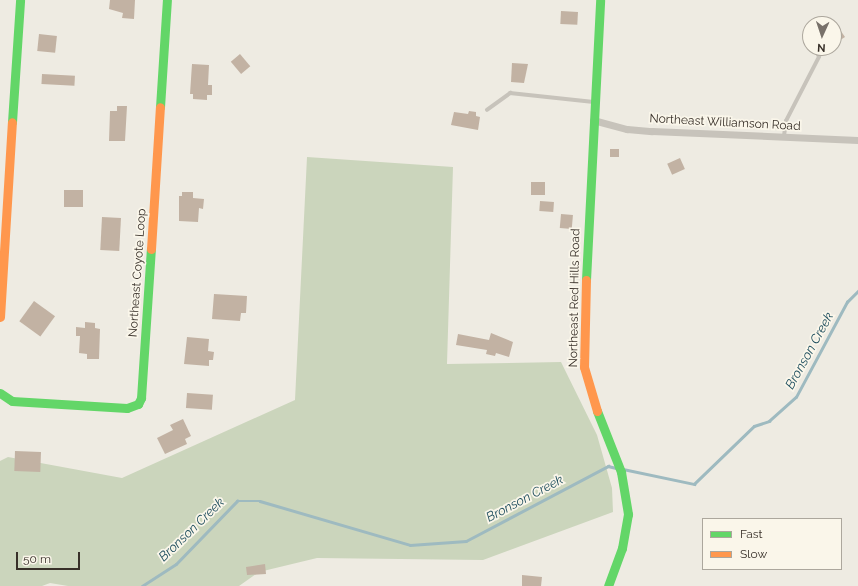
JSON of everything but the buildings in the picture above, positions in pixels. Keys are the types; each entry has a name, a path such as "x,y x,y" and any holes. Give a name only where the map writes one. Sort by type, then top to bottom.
{"street":[{"path":"0,317 20,0"},
{"name":"Northeast Coyote Loop","path":"0,393 12,401 127,408 138,404 141,398 167,0"},
{"name":"Northeast Red Hills Road","path":"600,0 593,120 584,367 592,398 621,472 628,514 622,548 608,586"},
{"name":"Northeast Williamson Road","path":"593,120 628,129 652,131 858,140"}],"lane":[{"path":"784,136 786,121 819,56"},
{"path":"487,110 510,93 594,102"}],"green space":[{"path":"307,157 453,167 447,364 561,362 597,435 612,488 613,512 483,560 317,558 259,572 239,586 68,586 50,583 42,586 0,586 0,461 8,457 122,478 295,400"}],"waterway":[{"name":"Bronson Creek","path":"623,469 694,484 754,426 769,421 796,397 847,302 858,291"},
{"name":"Bronson Creek","path":"142,586 176,564 237,501 260,501 410,545 466,541 608,466 616,468"}],"traffic: fast":[{"path":"12,122 20,0"},
{"path":"160,107 167,0"},
{"path":"586,280 600,0"},
{"path":"0,393 12,401 127,408 138,404 141,398 151,249"},
{"path":"597,411 621,472 628,514 622,548 608,586"}],"traffic: slow":[{"path":"151,249 160,107"},
{"path":"0,317 12,122"},
{"path":"586,280 584,367 597,411"}]}
